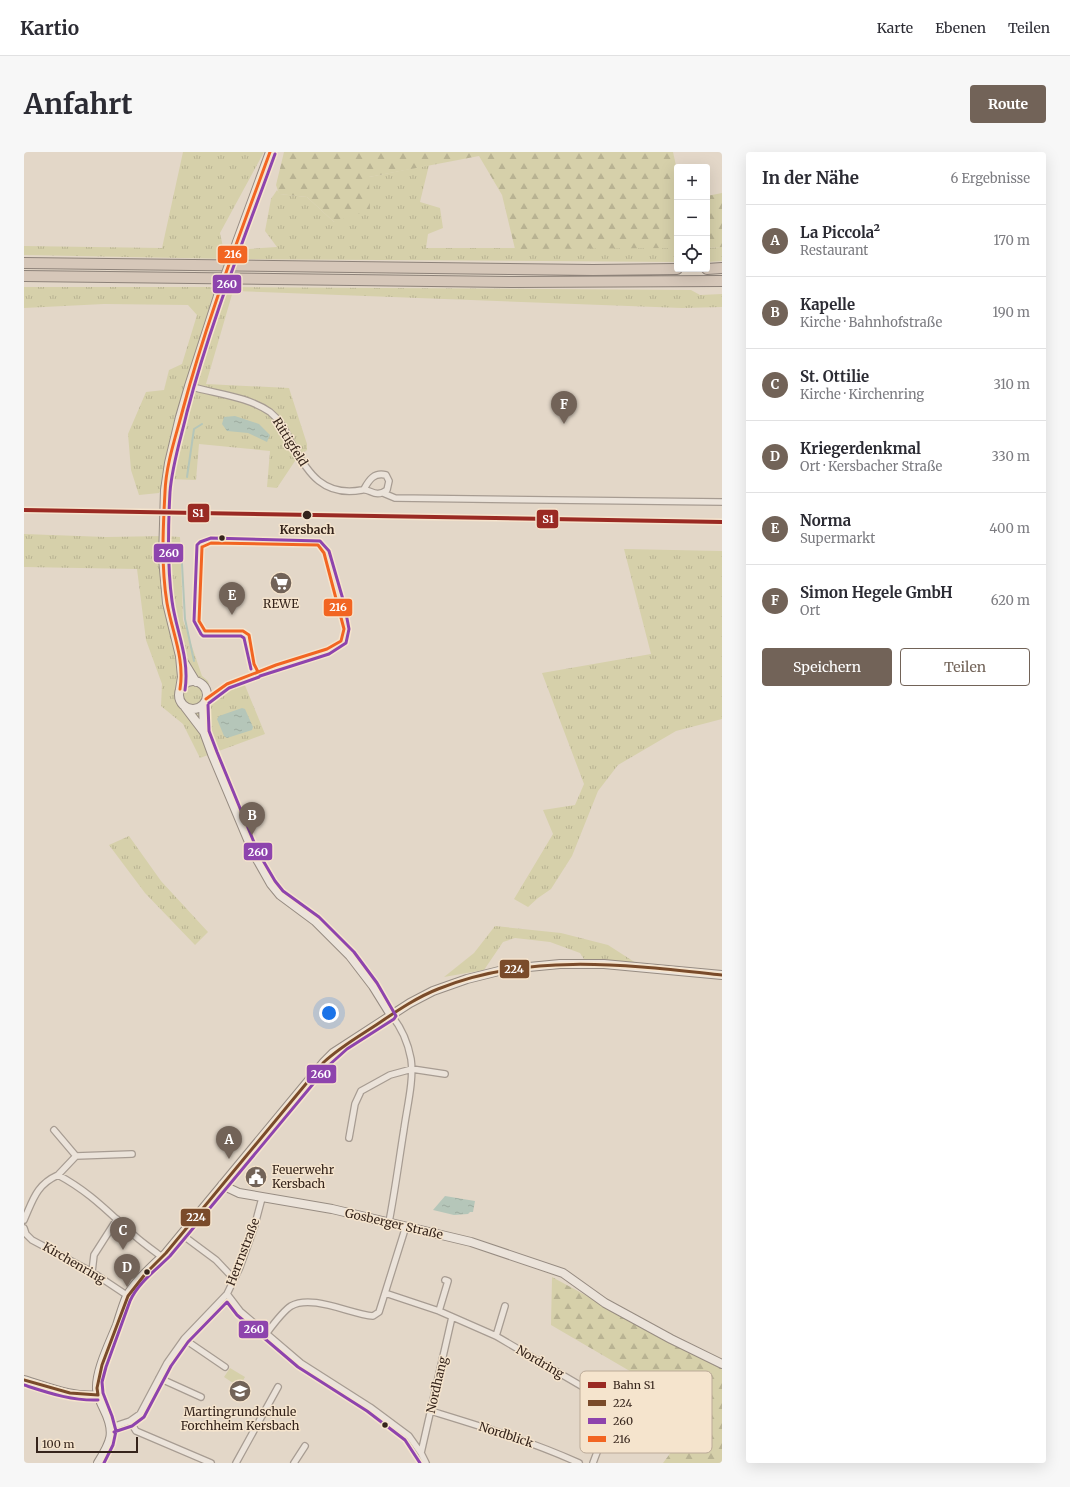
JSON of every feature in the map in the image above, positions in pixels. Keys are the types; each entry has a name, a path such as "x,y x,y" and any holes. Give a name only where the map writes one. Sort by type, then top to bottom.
{"highway":[{"path":"24,263 578,270 674,269"},
{"path":"710,269 722,268"},
{"path":"24,276 514,282 722,281"}],"street":[{"path":"270,152 218,296 189,386 170,456 165,490 163,553 167,603 180,656 182,677 179,697 180,701 204,732 254,854 271,884 280,895 315,920 350,956 373,986 387,1017 400,1028 406,1040 412,1069 409,1100 389,1222"},
{"name":"Rittigfeld","path":"189,386 249,402 260,406 271,413 280,422 306,468 318,481 326,486 338,490 347,491 364,489 370,493 383,493 395,498 722,502"},
{"path":"364,489 373,476 382,474 386,475 390,481 387,490 383,493"},
{"path":"180,656 196,682"},
{"path":"180,689 187,682 196,682 202,685 206,691 206,698 203,705 204,732"},
{"path":"185,707 194,709 203,705"},
{"path":"98,1463 110,1439 112,1427 98,1395 98,1379 128,1296 146,1273 182,1234 324,1062 344,1045 387,1017 433,991 506,969 560,964 604,964 722,975"},
{"path":"349,1138 355,1104 361,1091 390,1075 412,1069 445,1074"},
{"path":"54,1130 76,1156"},
{"path":"24,1220 41,1185 48,1179 58,1175 76,1156 132,1154"},
{"path":"58,1175 84,1191 135,1236 162,1257"},
{"name":"Gosberger Straße","path":"222,1184 239,1193 332,1209 471,1242 563,1272 605,1303 671,1339 722,1364"},
{"name":"Herrnstraße","path":"112,1427 130,1421 140,1414 167,1363 184,1339 227,1294 240,1267 254,1228 262,1198"},
{"path":"92,1272 94,1255 117,1219"},
{"path":"266,1334 290,1307 300,1302 316,1303 373,1316 379,1312 406,1226"},
{"name":"Kirchenring","path":"24,1228 26,1234 32,1240 92,1272 128,1296"},
{"path":"182,1234 216,1260 234,1279"},
{"path":"439,1311 448,1281 445,1280"},
{"name":"Nordring","path":"385,1293 439,1311 496,1336 580,1385"},
{"path":"227,1294 240,1311 301,1363 386,1418 408,1436 421,1453 426,1463"},
{"path":"496,1336 504,1306"},
{"name":"Nordhang","path":"421,1453 432,1411 452,1317"},
{"path":"184,1339 225,1367"},
{"path":"159,1378 201,1397"},
{"path":"24,1380 75,1394 86,1396 98,1395"},
{"path":"236,1463 278,1387"},
{"name":"Nordblick","path":"432,1411 522,1439 579,1463"},
{"path":"130,1421 136,1431 212,1463"},
{"path":"294,1463 305,1446"},
{"name":"Nordring","path":"593,1463 597,1453"}],"green space":[{"path":"183,152 264,152 220,233 223,247 234,250 277,247 265,231 271,199 277,190 280,194 307,197 334,222 369,177 429,165 420,202 440,208 443,228 428,234 426,248 674,248 674,262 233,259 24,255 24,246 162,248"},
{"path":"284,152 673,152 676,164 674,164 674,248 515,249 502,195 479,156 369,177 370,210 334,222 307,197 279,194 276,185"},
{"path":"722,193 722,247 710,248 710,195"},
{"path":"722,247 722,261 710,262 710,248"},
{"path":"24,287 691,290 700,295 722,294 722,307 682,308 233,291 206,384 289,388 307,444 307,450 295,461 277,488 267,487 270,451 199,444 196,480 168,479 159,493 139,495 131,470 128,434 146,392 164,390 169,370 182,364 197,315 188,305 104,304 24,308"},
{"path":"24,534 106,537 180,537 183,620 202,676 208,681 213,699 244,683 265,734 200,758 183,724 161,706 162,684 146,640 137,569 24,567"},
{"path":"624,549 722,551 722,719 676,731 618,765 598,791 572,856 551,889 528,907 514,899 553,834 543,810 575,805 584,784 542,673 651,654"},
{"path":"129,836 161,881 208,932 195,945 145,893 109,845"},
{"path":"495,926 561,933 608,945 636,963 584,959 580,953 550,942 515,938 503,942 484,970 444,977 474,953"},
{"path":"552,1277 722,1369 722,1463 663,1463 670,1453 712,1453 712,1371 630,1371 551,1325"},
{"path":"230,1368 245,1377 239,1387 224,1377"}],"water":[{"path":"235,416 259,424 270,435 267,442 248,433 227,431 222,424 224,417"},
{"path":"242,708 245,709 253,727 252,730 227,738 224,736 217,719 219,716"},
{"path":"445,1196 475,1201 473,1212 454,1215 433,1210"}],"waterway":[{"path":"187,477 194,429 202,424"},
{"path":"182,564 185,619 194,661"}],"rail line":[{"name":"S1","path":"24,510 722,522"}],"transit line":[{"name":"216","path":"180,689 181,667 167,603 163,562 163,533 167,471 174,440 202,344 270,152"},
{"name":"260","path":"185,690 186,667 174,612 169,574 168,546 170,492 173,472 187,412 206,347 275,154"},
{"name":"260","path":"251,669 244,638 241,636 203,636 194,621 197,545 200,542 211,538 320,541 329,551 344,603 349,629 346,643 329,654 260,676"},
{"name":"216","path":"202,547 211,543 318,545 324,553 344,629 341,641 327,649 276,665 227,684 206,699"},
{"name":"216","path":"202,547 199,621 205,631 243,631 249,635 254,664 258,672"},
{"name":"260","path":"209,703 229,688 259,677"},
{"name":"260","path":"104,1463 113,1445 116,1431 103,1393 102,1382 106,1367 133,1294 142,1283 170,1256 328,1066 347,1049 394,1019 396,1016 377,983 354,952 319,917 283,891 275,881 258,852 209,731 208,705"},
{"name":"224","path":"98,1395 97,1388 102,1365 128,1296 146,1273 166,1253 324,1062 348,1043 405,1006 429,993 472,977 507,970 579,964 615,965 722,975"},
{"name":"260","path":"114,1432 132,1426 144,1417 171,1366 188,1342 227,1302 237,1315 298,1367 367,1411 405,1440 420,1463"},
{"name":"224","path":"24,1380 70,1393 98,1395"},
{"name":"260","path":"24,1385 70,1398 98,1400"}],"place":[{"name":"Simon Hegele GmbH","path":"564,424"},
{"name":"Kersbach","path":"307,515"},
{"name":"REWE","path":"281,583"},
{"name":"Norma","path":"232,615"},
{"name":"Kapelle","path":"252,835"},
{"name":"La Piccola²","path":"229,1159"},
{"name":"Feuerwehr Kersbach","path":"256,1177"},
{"name":"St. Ottilie","path":"123,1250"},
{"name":"Kriegerdenkmal","path":"127,1287"},
{"name":"Martingrundschule Forchheim Kersbach","path":"240,1391"}]}
